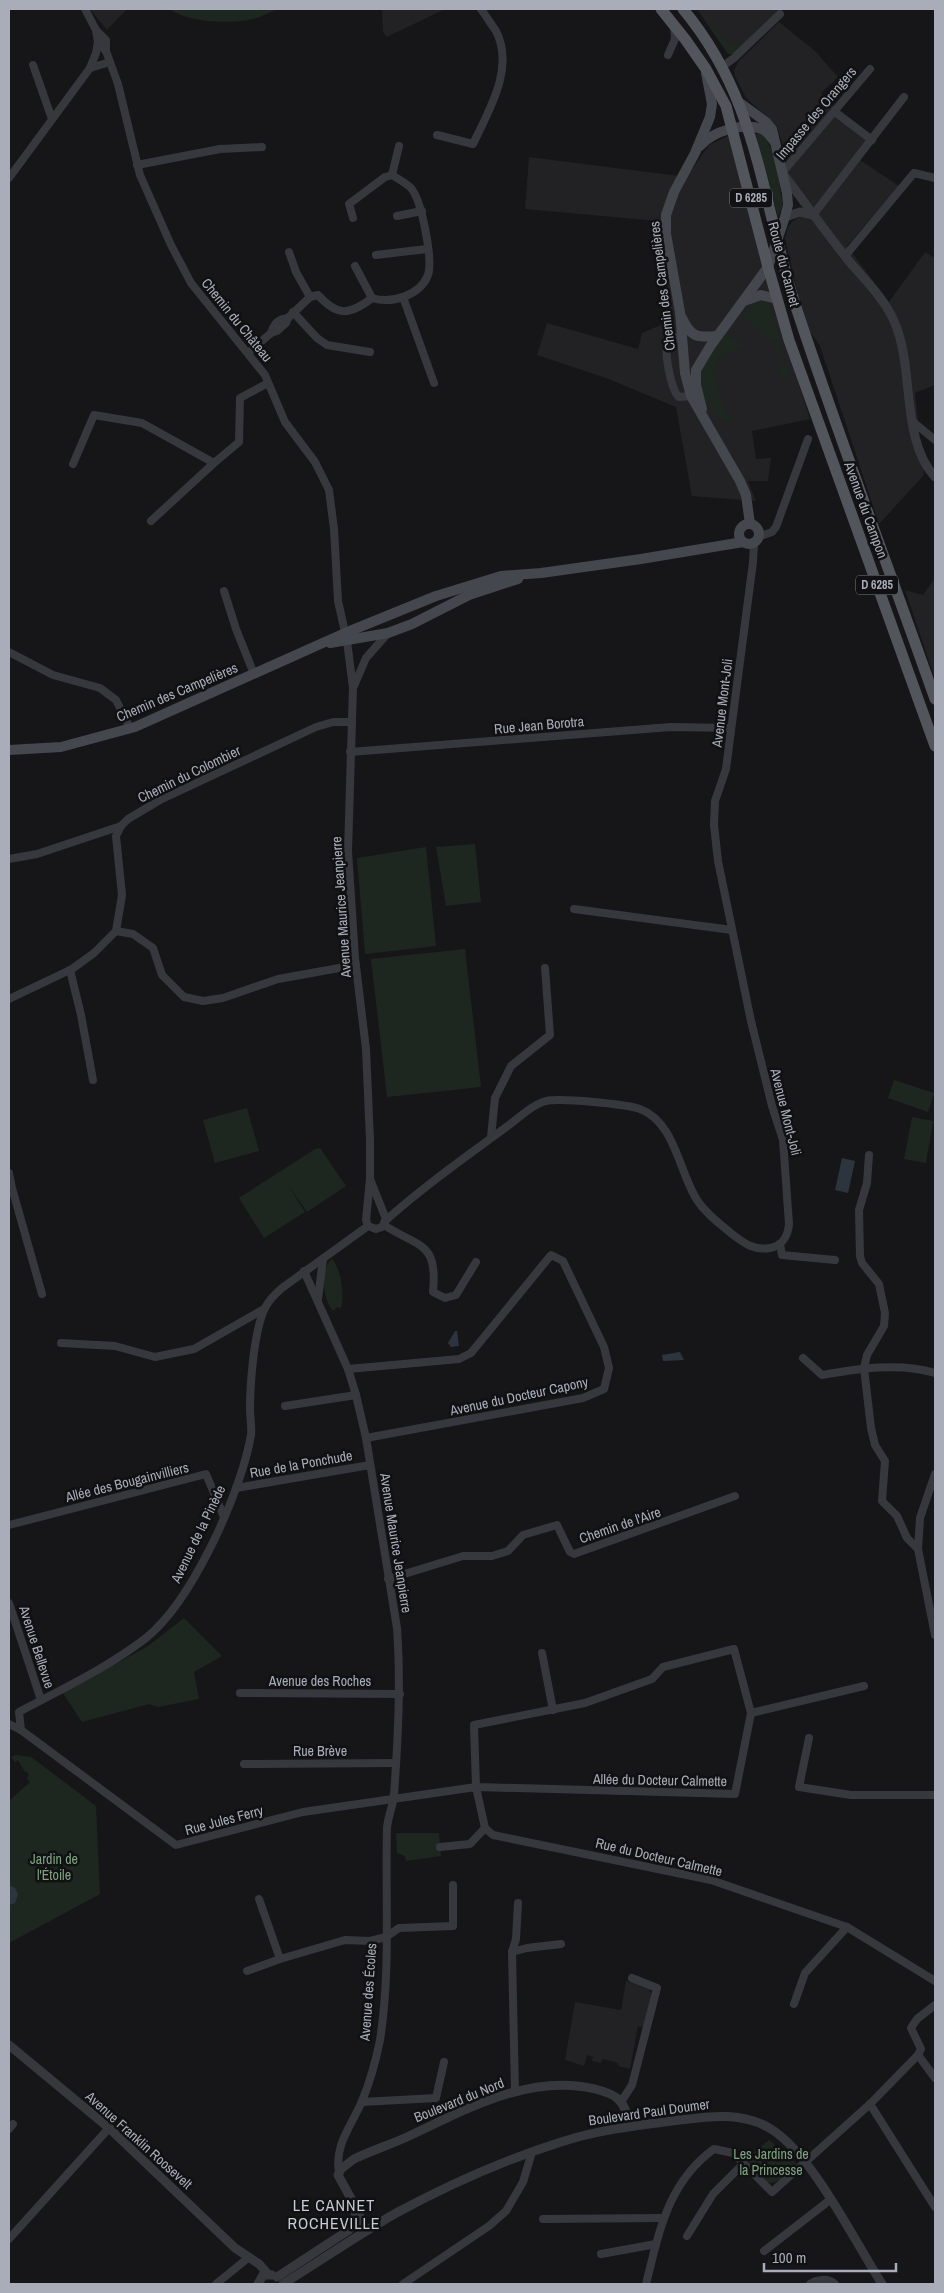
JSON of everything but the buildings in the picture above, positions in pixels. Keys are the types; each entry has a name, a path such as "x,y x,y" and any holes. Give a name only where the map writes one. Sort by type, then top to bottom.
{"main road":[{"name":"Route du Cannet","path":"660,9 690,46 706,69 720,95 733,129 777,299 820,424"},
{"name":"Route du Cannet","path":"684,9 723,66 749,127 795,304 827,394"},
{"path":"695,153 712,111 706,69"},
{"name":"Chemin des Campelières","path":"704,417 696,385 696,370 717,336 744,302 768,267 785,217 787,199 770,126 740,103"},
{"path":"695,153 706,139 713,134 733,129 749,127 761,129 775,141"},
{"name":"Chemin des Campelières","path":"695,153 674,192 666,215 666,234 680,312 685,373 691,396 740,481 746,495 750,524"},
{"path":"744,302 761,295 777,299"},
{"path":"680,312 690,332 695,336 717,336"},
{"name":"Avenue du Campon","path":"827,394 935,699"},
{"name":"Avenue du Campon","path":"820,424 935,746"},
{"path":"750,524 758,528 752,540 740,536 740,530 744,525 750,524"},
{"name":"Chemin des Campelières","path":"9,750 61,747 130,728 321,644 346,637 466,586 501,576 641,559 752,540"},
{"name":"Chemin des Campelières","path":"346,637 388,633 412,624 469,594 541,572"}],"street":[{"name":"Chemin du Château","path":"85,9 96,30 106,40 106,51 118,84 137,165 171,245 191,283 249,352 265,375 284,422 315,462 329,490 337,564 338,601 346,637"},
{"path":"437,135 473,144 501,78 503,55 500,42 496,32 481,9"},
{"path":"723,66 734,58 780,14"},
{"path":"668,55 673,45 675,34 672,22"},
{"name":"Chemin du Château","path":"96,30 98,42 106,51"},
{"path":"9,178 90,68 98,42"},
{"path":"673,45 680,42 690,46"},
{"path":"90,68 110,62"},
{"path":"32,64 52,119"},
{"name":"Impasse des Orangers","path":"782,173 870,69"},
{"path":"813,215 904,97"},
{"path":"835,112 872,140"},
{"path":"392,175 399,146"},
{"path":"137,165 220,148 262,147"},
{"path":"782,173 887,308 899,332 907,367 912,421 926,464 935,477"},
{"path":"845,256 914,173 935,178"},
{"path":"353,218 349,204 385,176 392,175 411,188 422,211 430,269 420,287 403,298 380,301 372,298 355,266"},
{"path":"398,216 422,211"},
{"path":"785,217 800,212 813,215"},
{"path":"376,255 427,249"},
{"path":"289,252 296,272 310,297"},
{"path":"249,352 270,333 277,331 286,323 291,315 310,297 318,295 327,304 339,311 350,312 372,298"},
{"path":"403,298 434,383"},
{"path":"291,315 317,338 327,344 370,352"},
{"path":"682,335 672,340 667,347 672,383 676,395 691,396"},
{"path":"151,521 239,442 240,398 268,383"},
{"path":"73,464 94,415 142,423 214,463"},
{"path":"912,421 935,440"},
{"path":"752,540 772,532 776,527 808,439"},
{"name":"Avenue Mont-Joli","path":"752,540 753,567 724,778 716,796 713,815 718,861 755,1040 786,1156 789,1224 786,1237 780,1244"},
{"path":"224,591 236,629 254,674"},
{"path":"353,688 366,658 388,633"},
{"name":"Avenue Maurice Jeanpierre","path":"346,637 353,688 348,851 356,965 366,1035 370,1179 368,1214"},
{"path":"9,652 53,675 100,688 116,700 130,728"},
{"name":"Chemin du Colombier","path":"9,859 37,854 121,826 128,819 160,800 316,727 333,722 351,722"},
{"name":"Rue Jean Borotra","path":"350,752 671,727 731,728"},
{"path":"9,999 70,970 94,954 116,931 122,896 116,836 121,826"},
{"path":"574,909 732,930"},
{"path":"116,931 133,934 153,948 162,975 184,997 203,1001 223,998 278,980 356,965"},
{"path":"491,1137 495,1098 511,1066 550,1035 545,968"},
{"path":"70,970 81,1015 92,1080"},
{"path":"368,1226 376,1229 385,1223 405,1202 533,1107 547,1101 607,1104 639,1108 658,1120 668,1134 692,1190 707,1212 743,1242 751,1247 765,1249 780,1244 782,1255 835,1260"},
{"path":"869,1155 867,1183 859,1210 859,1250 862,1263 879,1284 885,1319 881,1332 867,1355 864,1368 871,1428 875,1445 885,1461 882,1501 897,1516 907,1538 918,1549"},
{"path":"9,1173 10,1190 42,1294"},
{"name":"Avenue Maurice Jeanpierre","path":"370,1179 382,1211"},
{"path":"368,1226 366,1220 372,1210 382,1211 405,1202"},
{"path":"382,1211 385,1223 400,1235 421,1244 429,1253 434,1276 433,1292 444,1298 456,1295 476,1262"},
{"path":"304,1272 368,1226"},
{"name":"Avenue du Docteur Capony","path":"348,1369 459,1358 471,1353 551,1254 563,1261 604,1347 609,1368 604,1390 583,1398 366,1438"},
{"name":"Avenue Maurice Jeanpierre","path":"318,1301 319,1274 323,1259"},
{"name":"Avenue Maurice Jeanpierre","path":"304,1272 348,1369 366,1438 397,1628 400,1694 394,1798"},
{"name":"Avenue de la Pinède","path":"9,1713 19,1712 87,1676 146,1637 172,1612 200,1566 236,1488 251,1433 250,1408 253,1358 264,1309 272,1296 304,1272"},
{"path":"61,1343 115,1346 155,1357 194,1349 264,1309"},
{"path":"803,1358 822,1375 864,1368 920,1369 935,1373"},
{"path":"285,1406 356,1395"},
{"name":"Rue de la Ponchude","path":"236,1488 370,1465"},
{"name":"Allée des Bougainvilliers","path":"9,1525 206,1474 224,1517"},
{"path":"935,1474 920,1518 918,1549 935,1635"},
{"name":"Chemin de l'Aire","path":"388,1579 463,1556 492,1556 508,1551 523,1535 557,1525 570,1552 574,1554 735,1496"},
{"name":"Avenue Bellevue","path":"9,1602 41,1700"},
{"path":"440,1847 470,1844 485,1828 476,1787 474,1725 585,1703 652,1679 663,1667 734,1649 751,1713 864,1686"},
{"path":"542,1653 553,1710"},
{"name":"Avenue des Roches","path":"240,1693 400,1694"},
{"path":"19,1712 21,1730"},
{"name":"Allée du Docteur Calmette","path":"476,1787 736,1794 751,1713"},
{"name":"Rue Jules Ferry","path":"9,1724 21,1730 176,1846 303,1812 394,1798"},
{"path":"809,1738 798,1787 851,1795 935,1795"},
{"name":"Rue Brève","path":"244,1764 396,1763"},
{"path":"394,1798 476,1787"},
{"name":"Avenue des Écoles","path":"368,2230 362,2225 356,2207 340,2179 338,2160 342,2142 362,2102 379,2041 386,1938 387,1826 394,1798"},
{"name":"Rue du Docteur Calmette","path":"485,1828 493,1835 711,1880 847,1926 935,1981"},
{"path":"247,1971 345,1940 370,1941 386,1938 399,1928 453,1926 453,1885"},
{"path":"258,1899 280,1959"},
{"path":"515,2092 512,1952 516,1939 518,1903"},
{"path":"794,2004 806,1973 847,1926"},
{"path":"512,1952 560,1944"},
{"path":"632,1978 656,1988 656,1997 632,2085 621,2102 625,2114 631,2120 644,2124"},
{"path":"646,2284 662,2218 683,2180 697,2161 714,2149 733,2153 772,2192 870,2104 918,2055 921,2049 911,2028 917,2019 935,2005"},
{"name":"Avenue Franklin Roosevelt","path":"9,2046 109,2128 248,2258 277,2280"},
{"path":"918,2055 935,2078"},
{"path":"362,2102 436,2098 444,2062"},
{"name":"Boulevard du Nord","path":"339,2172 354,2159 469,2108 515,2092 542,2087 578,2086 610,2094 621,2102"},
{"path":"870,2104 935,2207"},
{"path":"606,2131 619,2123 625,2114"},
{"name":"Boulevard Paul Doumer","path":"277,2280 436,2192 532,2152 562,2141 606,2131 644,2124 716,2116 743,2118 771,2129 790,2145 806,2163 882,2284"},
{"path":"9,2239 109,2128"},
{"path":"342,2142 346,2155 354,2159"},
{"path":"403,2284 489,2226 506,2211 523,2182 532,2152"},
{"path":"687,2236 713,2194 743,2164"},
{"path":"764,2251 830,2200"},
{"path":"259,2282 277,2280 349,2230 354,2223 356,2207"},
{"path":"543,2219 662,2218"},
{"path":"601,2254 656,2244"},
{"path":"216,2284 248,2258"},
{"name":"Avenue Franklin Roosevelt","path":"248,2258 259,2282"},
{"path":"810,2284 823,2280 831,2281 835,2284"}],"shaded area":[{"path":"90,9 127,9 107,30"},
{"path":"382,9 445,9 387,37 383,32"},
{"path":"697,9 780,9 736,52 730,54 727,53"},
{"path":"779,22 815,51 838,77 821,93 839,112 875,140 860,160 899,186 847,246 889,302 925,252 935,258 935,385 915,393 924,475 879,524 820,346 809,330 799,298 785,239 788,227 792,222 813,207 789,177 785,151 777,126 746,98 734,71 738,62"},
{"path":"728,136 773,304 810,419 752,431 756,459 771,458 768,481 748,481 756,501 692,496 676,407 606,378 537,355 547,323 638,349 642,333 670,321 658,221 525,209 529,157 687,177 709,145"},
{"path":"935,578 935,679 905,590 923,595"},
{"path":"842,1158 855,1161 848,1193 835,1190"},
{"path":"455,1331 457,1331 459,1346 451,1347 448,1343"},
{"path":"680,1352 684,1360 663,1361 662,1355"},
{"path":"9,1885 15,1888 18,1894 15,1903 9,1905"},
{"path":"626,1981 647,1985 651,1994 645,2028 638,2026 630,2069 603,2059 601,2063 592,2061 593,2057 587,2055 584,2066 565,2060 575,2002 621,2010"}],"green space":[{"path":"170,9 278,9 253,19 222,22 198,20 178,14"},
{"path":"708,23 732,47 737,43 744,44 734,54 728,54"},
{"path":"761,133 770,146 778,173 782,207 778,217 756,134"},
{"path":"767,301 769,305 782,345 778,351 773,351 777,346 741,315 754,303"},
{"path":"726,333 744,347 717,357 719,364 713,373 727,414 736,418 731,421 722,420 713,411 702,391 700,378 705,362"},
{"path":"783,361 792,382 777,375"},
{"path":"475,844 481,902 446,906 436,847"},
{"path":"426,847 436,946 365,954 357,858"},
{"path":"465,949 481,1087 387,1097 371,959"},
{"path":"894,1080 934,1093 928,1112 888,1098"},
{"path":"247,1108 259,1151 215,1163 203,1120"},
{"path":"912,1117 933,1121 926,1163 904,1159"},
{"path":"320,1148 346,1186 307,1212 286,1182 305,1212 264,1238 239,1198 315,1149"},
{"path":"332,1259 340,1275 343,1296 341,1308 337,1307 333,1311 327,1299 324,1285 325,1270"},
{"path":"184,1618 222,1656 194,1672 199,1699 158,1707 149,1704 82,1722 63,1693 148,1646"},
{"name":"Jardin de l'Étoile","path":"16,1755 31,1757 96,1806 100,1894 9,1943 9,1801 30,1782 27,1778 29,1775 18,1760 15,1762 11,1757"},
{"path":"396,1833 439,1833 441,1856 406,1861 405,1856 397,1853"},
{"name":"Les Jardins de la Princesse","path":"769,2140 796,2163 785,2177 773,2183 769,2183 745,2160"}],"district":[{"name":"LE CANNET ROCHEVILLE","path":"334,2214"}]}
